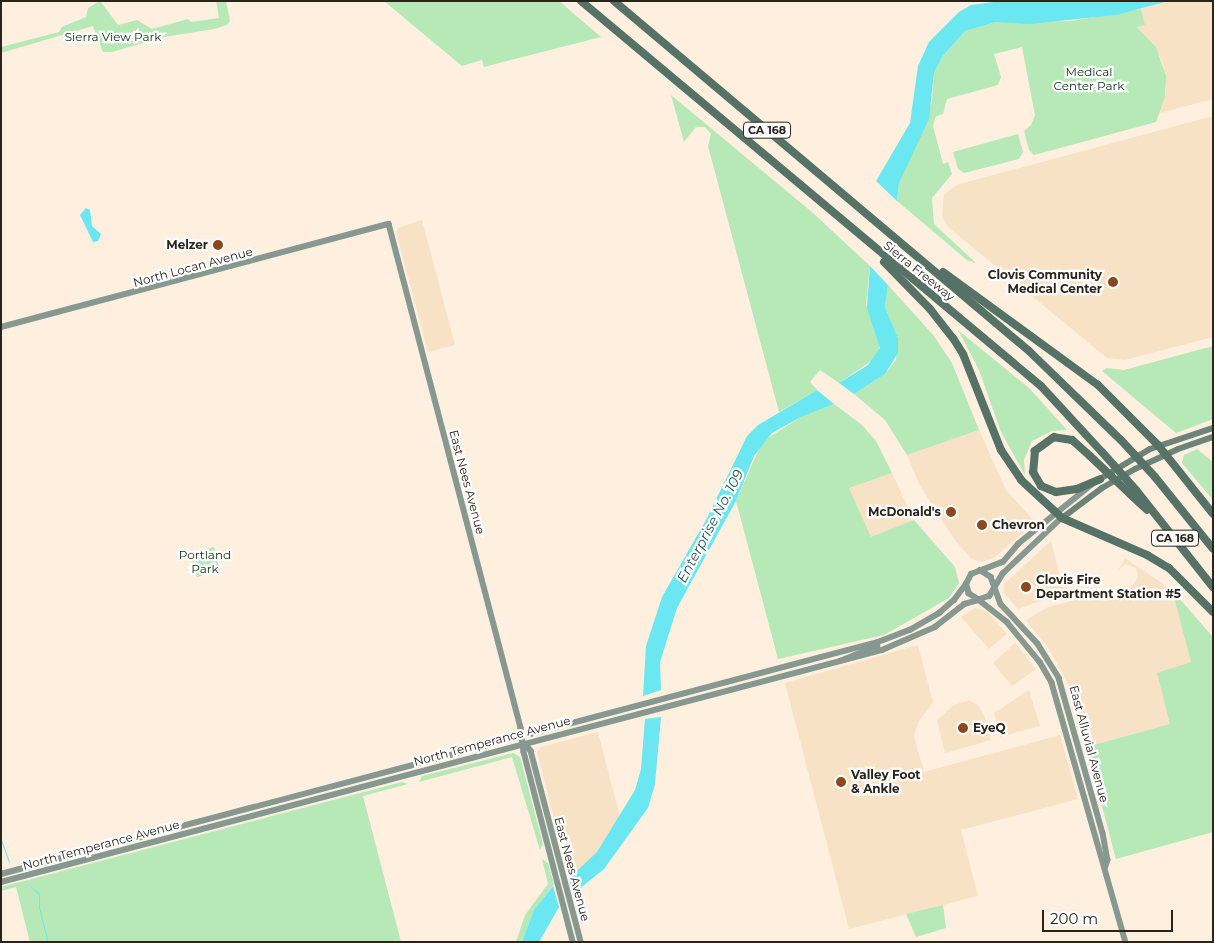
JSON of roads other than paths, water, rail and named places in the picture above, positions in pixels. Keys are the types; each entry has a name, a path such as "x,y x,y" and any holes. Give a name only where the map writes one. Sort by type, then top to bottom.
{"highway":[{"name":"Sierra Freeway","path":"580,1 1041,386 1102,452 1133,492"},
{"name":"Sierra Freeway","path":"614,1 1041,362 1121,440 1155,477 1213,549"},
{"path":"868,243 930,309 953,338 962,354 1001,450 1021,480 1059,516 1154,560 1185,582 1213,612"},
{"path":"920,258 1005,316 1098,386 1158,445 1213,514"},
{"path":"1100,479 1077,489 1056,492 1041,486 1033,472 1035,450 1054,437 1072,440 1133,492"},
{"name":"CA 168","path":"1133,492 1171,532 1213,587"}],"main road":[{"name":"North Locan Avenue","path":"1,327 389,224"},
{"name":"East Nees Avenue","path":"389,224 523,736 524,752 573,942"},
{"path":"1213,428 1158,445 1100,479 1059,516 1006,570 988,597 979,600 970,594 966,584 970,574 1000,564 1018,544 1059,516 1102,488 1166,454 1213,438"},
{"path":"980,570 991,577 995,589"},
{"name":"North Temperance Avenue","path":"1,874 890,638 939,613 954,600 966,584"},
{"name":"East Alluvial Avenue","path":"995,589 1001,604 1042,650 1062,686 1102,834 1108,860 1106,866"},
{"name":"North Temperance Avenue","path":"1,882 840,662 901,643 944,621 961,605 979,600"},
{"name":"East Alluvial Avenue","path":"979,600 1007,622 1040,662 1052,683 1106,866 1126,942"},
{"path":"840,662 844,657 876,647 890,638"},
{"name":"East Nees Avenue","path":"525,744 530,751 581,942"}],"water":[{"path":"1169,1 1116,15 1030,24 996,22 965,31 942,57 934,73 929,119 899,183 897,201 876,181 910,123 918,66 929,42 959,12 971,5 994,2"},
{"path":"86,208 90,210 92,226 101,234 98,241 93,242 80,215"},
{"path":"870,266 888,285 885,307 898,338 898,353 885,374 854,394 839,383 868,365 880,348 867,308"},
{"name":"Enterprise No. 109","path":"817,390 834,404 801,417 772,433 754,456 736,501 677,608 660,662 661,690 643,696 646,646 662,597 706,520 747,436 758,425"},
{"path":"661,717 655,784 648,808 604,869 573,894 569,878 597,852 635,790 641,769 645,719"},
{"path":"553,886 559,907 539,942 522,942 534,910"}],"waterway":[{"path":"1,840 9,862"},
{"path":"30,886 39,894 39,907 48,942"}],"place":[{"name":"Melzer","path":"218,245"},
{"name":"Clovis Community Medical Center","path":"1113,282"},
{"name":"McDonald's","path":"951,512"},
{"name":"Chevron","path":"982,525"},
{"name":"Clovis Fire Department Station #5","path":"1026,587"},
{"name":"EyeQ","path":"963,728"},
{"name":"Valley Foot & Ankle","path":"841,782"}],"park label":[{"name":"Sierra View Park","path":"113,37"},
{"name":"Medical Center Park","path":"1089,79"},
{"name":"Portland Park","path":"205,562"}]}
